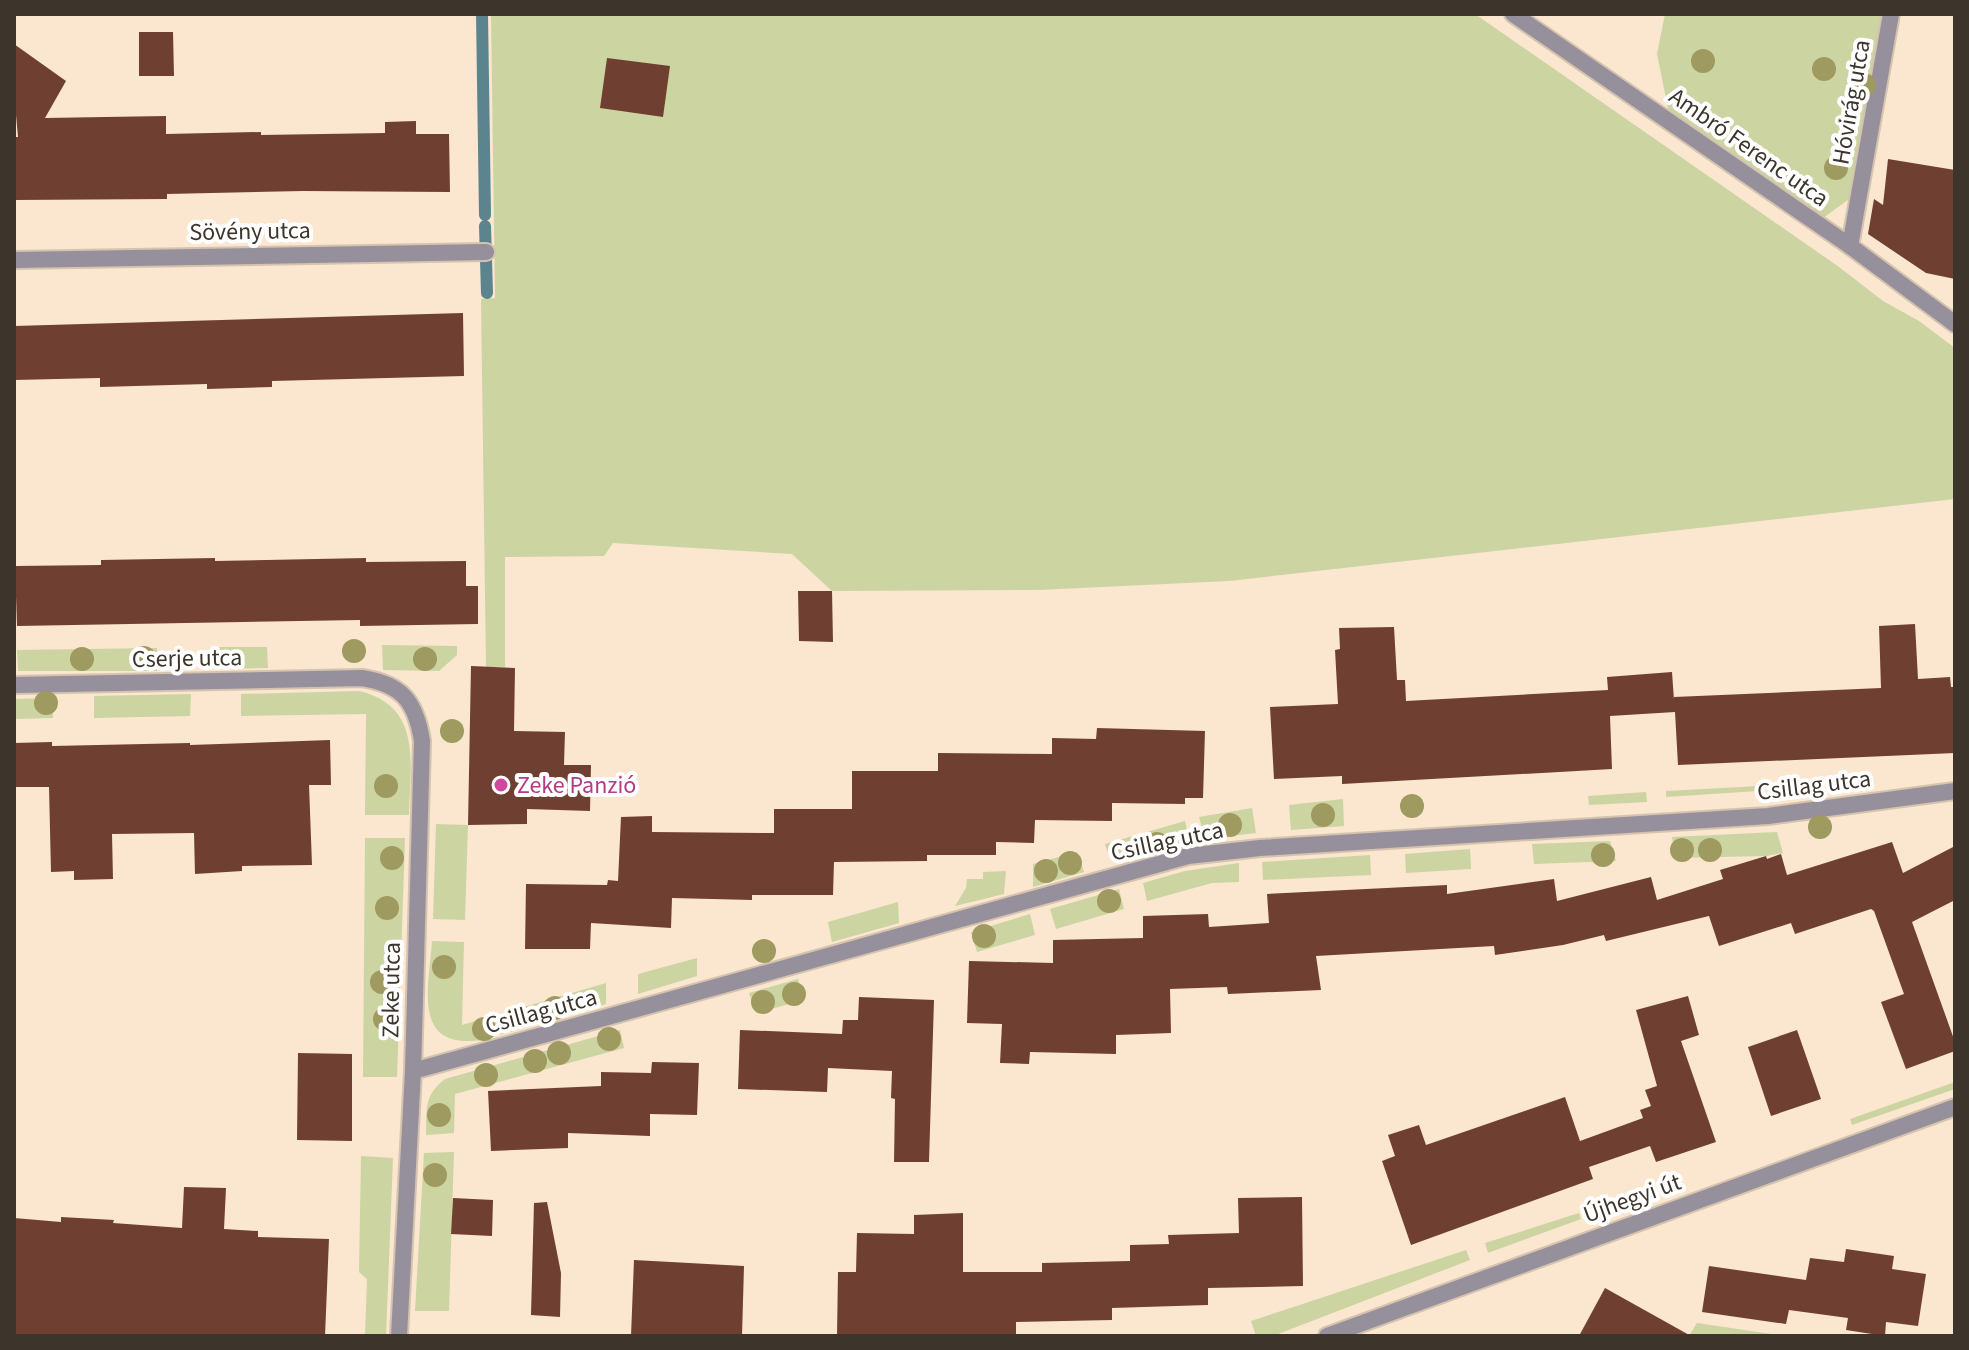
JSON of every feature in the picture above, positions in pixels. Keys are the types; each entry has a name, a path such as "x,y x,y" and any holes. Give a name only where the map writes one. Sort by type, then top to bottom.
{"street":[{"name":"Ambró Ferenc utca","path":"1513,14 1850,246 1955,324"},
{"name":"Hóvirág utca","path":"1850,246 1891,14"},
{"name":"Sövény utca","path":"14,260 486,252"},
{"name":"Cserje utca","path":"14,685 362,678"},
{"name":"Zeke utca","path":"362,678 382,681 401,692 418,720 422,741 413,1071 399,1336"},
{"name":"Csillag utca","path":"413,1071 1188,856 1260,848 1768,816 1955,791"},
{"name":"Újhegyi út","path":"1327,1336 1955,1107"}],"green space":[{"path":"491,14 1475,14 1839,267 1883,301 1919,321 1955,348 1955,499 1229,581 1038,590 832,591 792,554 613,543 604,556 505,557 505,667 486,667 481,299 495,298"},
{"path":"1665,14 1891,14 1859,192 1816,223 1671,123 1657,54"},
{"path":"382,645 457,646 457,655 439,671 383,670"},
{"path":"212,647 267,647 268,668 213,669"},
{"path":"157,648 157,671 18,671 17,650"},
{"path":"359,691 380,699 394,710 403,723 410,757 409,815 365,815 366,714 241,716 241,694"},
{"path":"191,694 190,716 94,718 94,696"},
{"path":"52,698 53,718 14,719 14,699"},
{"path":"1759,786 1758,791 1666,797 1666,791"},
{"path":"1646,792 1647,802 1589,805 1588,796"},
{"path":"1343,799 1344,826 1291,830 1289,805"},
{"path":"1252,808 1256,833 1205,839 1199,817"},
{"path":"1185,821 1190,842 1122,861 1110,856 1107,851 1105,844"},
{"path":"436,824 468,825 465,920 433,919"},
{"path":"1777,832 1783,853 1766,856 1676,858 1672,837"},
{"path":"365,838 405,838 397,1077 363,1077"},
{"path":"1610,841 1616,861 1534,864 1532,844"},
{"path":"1470,849 1471,869 1406,873 1405,854"},
{"path":"1077,852 1084,872 1033,887 1033,864"},
{"path":"1370,855 1371,875 1263,880 1262,862"},
{"path":"1239,863 1239,882 1212,883 1147,901 1143,883 1185,871"},
{"path":"1006,871 1004,894 955,906 966,888 967,879 983,879 983,872"},
{"path":"1119,889 1124,909 1056,929 1050,909"},
{"path":"898,902 899,923 832,942 828,922"},
{"path":"1030,914 1035,935 977,952 971,932"},
{"path":"432,941 464,942 462,1025 606,983 606,1004 482,1040 459,1041 444,1035 434,1025 429,1012"},
{"path":"697,958 697,976 638,994 638,974"},
{"path":"798,979 804,1000 756,1013 749,993"},
{"path":"620,1030 624,1048 455,1094 454,1133 426,1135 430,1098 445,1079"},
{"path":"1955,1082 1955,1089 1852,1125 1850,1119"},
{"path":"454,1152 449,1311 415,1311 424,1153"},
{"path":"361,1156 393,1158 386,1336 365,1336 367,1279 359,1272"},
{"path":"1579,1213 1581,1219 1488,1253 1485,1243"},
{"path":"1466,1250 1470,1260 1273,1336 1256,1336 1251,1321"},
{"path":"1697,1323 1785,1336 1689,1336"}],"building":[{"path":"139,32 173,32 174,76 139,76"},
{"path":"14,44 66,81 45,118 166,116 166,134 261,132 261,135 385,133 385,122 416,121 416,134 449,134 450,192 303,191 167,194 167,199 14,200 14,137 18,137"},
{"path":"607,58 670,66 663,117 600,108"},
{"path":"1888,159 1955,170 1955,279 1926,273 1868,234 1874,199 1883,205"},
{"path":"463,313 464,376 272,381 272,387 207,389 207,384 100,387 100,378 14,380 14,326"},
{"path":"215,558 215,561 366,558 366,562 466,561 466,586 478,586 478,624 360,626 360,620 17,626 15,566 101,565 101,560"},
{"path":"798,591 832,591 833,642 799,641"},
{"path":"1915,624 1918,679 1950,677 1951,687 1955,687 1955,753 1678,765 1675,712 1610,716 1612,769 1342,784 1342,776 1274,779 1270,707 1338,704 1335,650 1340,649 1339,628 1394,627 1397,680 1405,680 1406,701 1608,690 1607,677 1672,672 1674,700 1674,697 1881,688 1879,626"},
{"path":"471,666 515,668 514,731 565,732 564,765 591,765 590,811 527,809 527,824 468,825"},
{"path":"1097,728 1205,731 1203,798 1185,798 1185,804 1112,803 1112,821 1035,820 1034,843 996,842 996,855 927,855 927,861 834,862 833,895 752,895 752,900 672,898 671,928 591,923 590,949 525,949 526,884 607,885 608,880 618,881 621,817 652,816 652,832 774,833 774,809 852,809 852,771 938,771 938,753 1052,754 1052,738 1096,739"},
{"path":"330,740 331,785 309,785 312,865 242,866 242,871 195,874 194,833 112,834 113,879 74,880 74,871 51,872 49,787 14,787 14,743 52,742 52,746 190,745"},
{"path":"1892,842 1903,873 1955,846 1955,900 1912,922 1955,1042 1955,1051 1906,1069 1881,1002 1904,994 1871,909 1795,934 1791,923 1719,946 1709,916 1606,941 1604,935 1563,945 1495,955 1494,946 1316,956 1321,990 1228,994 1227,987 1170,989 1171,1033 1116,1035 1116,1054 1030,1052 1029,1064 1000,1063 1002,1024 967,1023 969,961 1053,963 1053,940 1143,938 1143,916 1208,914 1209,927 1269,923 1267,894 1447,885 1447,894 1554,879 1557,901 1651,877 1657,900 1723,879 1720,870 1766,856 1767,859 1781,854 1787,875"},
{"path":"1688,996 1699,1035 1681,1041 1716,1142 1656,1162 1650,1146 1589,1167 1593,1179 1411,1245 1382,1161 1395,1156 1388,1135 1419,1125 1426,1145 1565,1097 1580,1141 1643,1118 1640,1110 1651,1106 1645,1090 1657,1086 1636,1010"},
{"path":"859,997 934,1000 929,1162 894,1162 892,1071 828,1068 827,1092 738,1089 740,1030 842,1034 843,1020 858,1020"},
{"path":"1797,1030 1821,1099 1771,1116 1748,1047"},
{"path":"298,1053 352,1054 352,1141 297,1140"},
{"path":"652,1062 699,1063 697,1115 650,1114 650,1136 568,1133 568,1148 491,1151 488,1091 601,1086 601,1072 651,1073"},
{"path":"184,1187 226,1188 224,1229 258,1231 258,1237 329,1239 325,1336 14,1336 14,1218 61,1222 61,1217 114,1220 113,1223 182,1228"},
{"path":"1302,1197 1303,1286 1208,1288 1208,1305 1112,1308 1112,1320 1016,1322 1016,1336 837,1336 838,1272 856,1272 857,1233 914,1234 914,1215 963,1213 963,1272 1042,1272 1042,1263 1130,1261 1130,1245 1169,1244 1168,1235 1239,1233 1238,1198"},
{"path":"453,1198 493,1200 492,1236 451,1234"},
{"path":"547,1202 561,1273 560,1317 531,1315 534,1203"},
{"path":"1846,1249 1894,1256 1892,1269 1926,1274 1918,1326 1886,1322 1885,1336 1846,1330 1848,1318 1789,1310 1786,1324 1702,1312 1709,1266 1806,1280 1810,1258 1844,1262"},
{"path":"634,1260 744,1266 742,1336 631,1336"},
{"path":"1605,1288 1691,1336 1579,1336"}],"waterway":[{"path":"482,14 485,215"},
{"path":"485,226 487,293"}],"place":[{"name":"Zeke Panzió","path":"501,785"}]}
